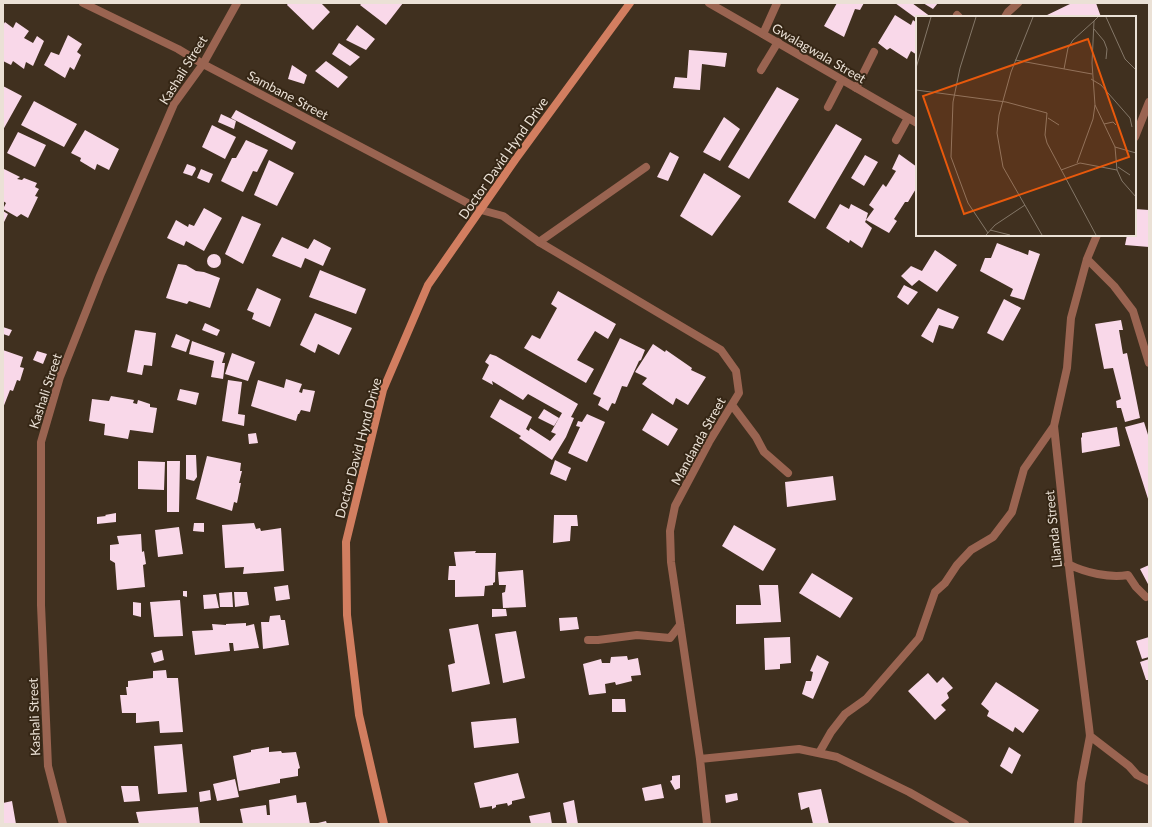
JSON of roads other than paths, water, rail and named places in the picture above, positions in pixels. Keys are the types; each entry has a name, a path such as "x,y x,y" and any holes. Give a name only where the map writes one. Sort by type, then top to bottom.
{"main road":[{"name":"Doctor David Hynd Drive","path":"384,824 359,715 347,616 346,542 383,390 428,285 586,62 630,3"}],"street":[{"name":"Sambane Street","path":"83,3 178,49 203,64 481,210"},
{"name":"Kashali Street","path":"63,824 48,766 41,605 41,442 60,378 140,180 174,104 203,64 237,3"},
{"name":"Gwalagwala Street","path":"709,3 916,122"},
{"path":"763,34 777,3"},
{"path":"1006,16 1018,3"},
{"path":"761,70 778,42"},
{"path":"856,88 874,52"},
{"path":"828,107 842,80"},
{"path":"1136,134 1149,102"},
{"path":"896,140 908,118"},
{"path":"539,242 646,167"},
{"name":"Mandanda Street","path":"481,210 503,216 539,242 721,350 736,371 739,393 709,442 675,506 670,530 671,562 700,759 707,824"},
{"name":"Lilanda Street","path":"1078,824 1081,783 1090,736 1068,564 1054,426 1067,368 1071,318 1087,259 1097,236"},
{"path":"1087,259 1114,286 1133,311 1149,364"},
{"path":"732,405 756,437 764,452 788,473"},
{"path":"819,753 831,732 845,714 866,699 919,638 935,592 945,583 957,565 970,550 993,537 1012,512 1024,469 1054,426"},
{"path":"1068,564 1081,570 1117,577 1128,575 1136,587 1146,597"},
{"path":"588,640 638,635 670,638 680,625"},
{"path":"1090,736 1129,766 1138,775 1149,782"},
{"path":"700,759 800,749 837,757 909,792 965,824"}]}
